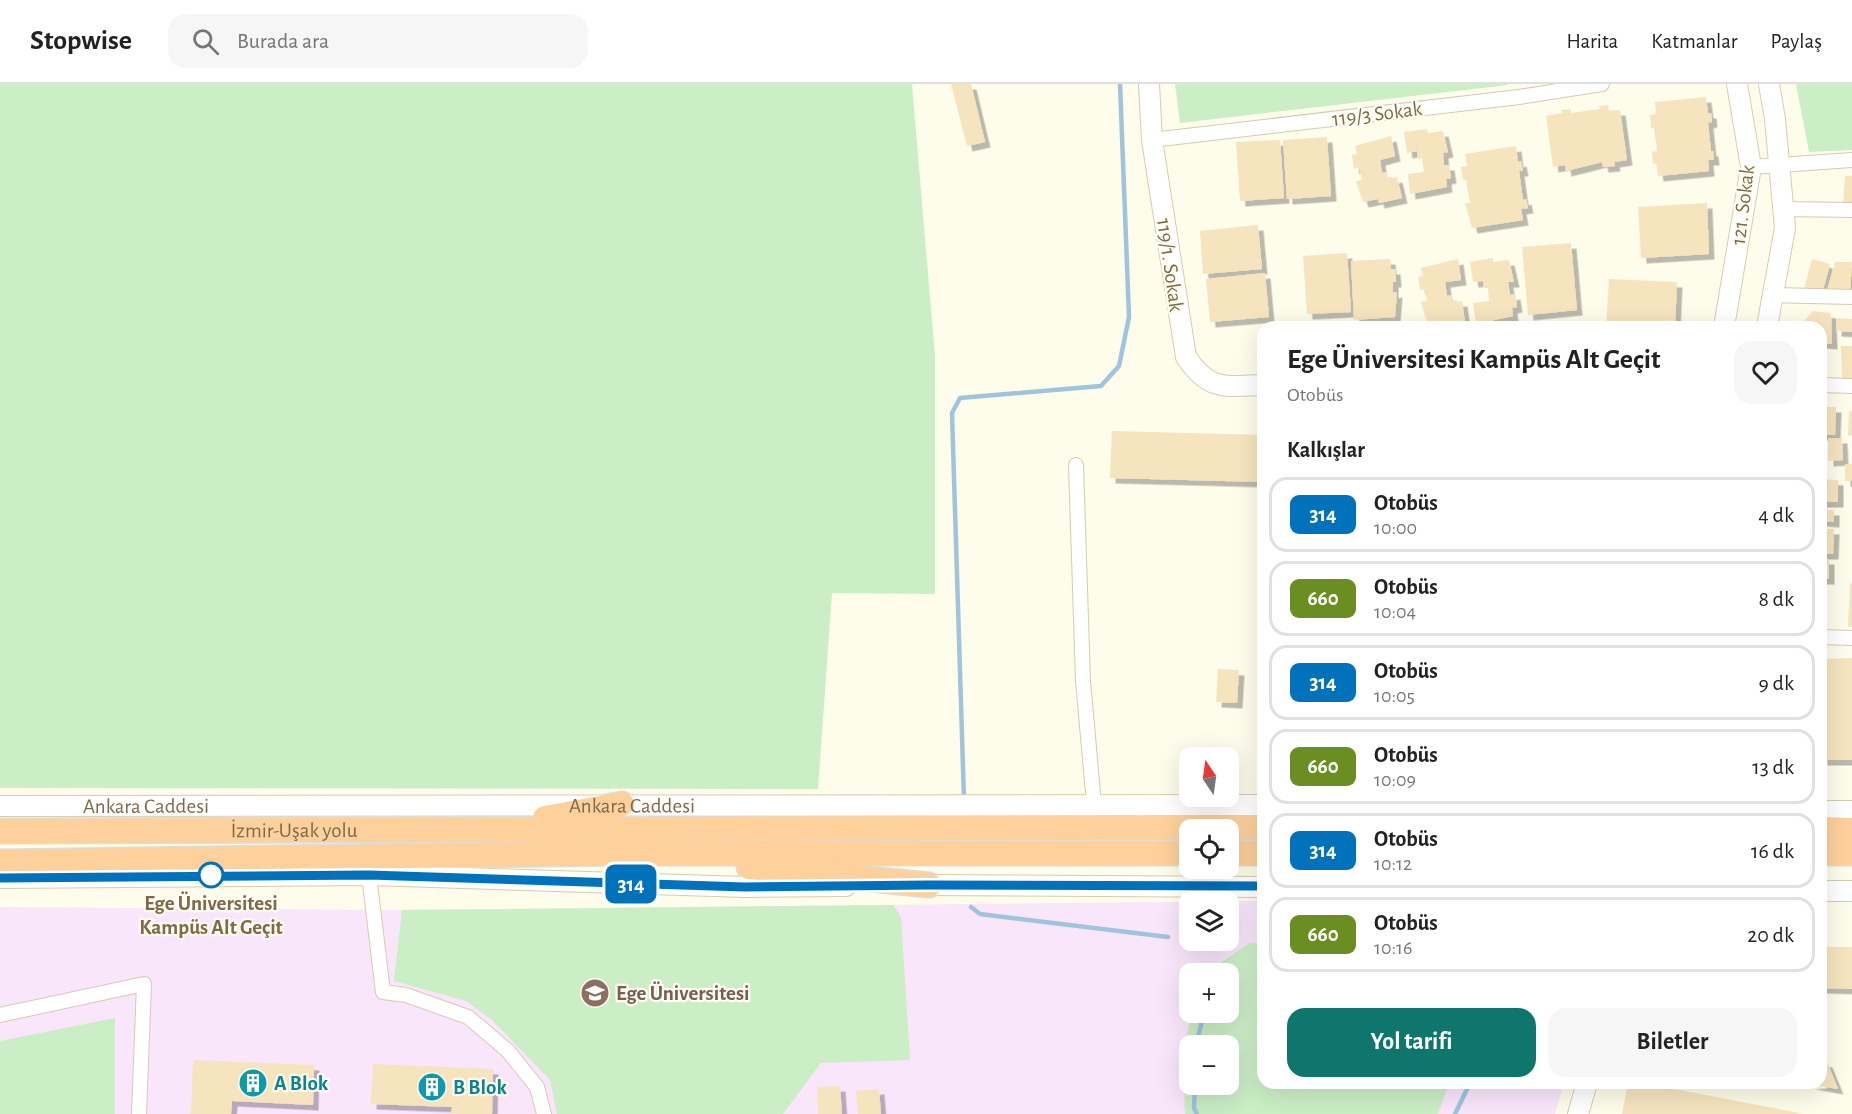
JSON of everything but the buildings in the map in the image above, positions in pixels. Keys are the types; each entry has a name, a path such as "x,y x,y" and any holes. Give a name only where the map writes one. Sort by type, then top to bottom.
{"highway":[{"path":"480,829 622,804"},
{"name":"Ankara Caddesi","path":"480,829 1257,827"},
{"name":"İzmir-Uşak yolu","path":"0,831 480,829"},
{"path":"1827,829 1852,830"},
{"path":"0,862 618,854 1179,853"},
{"path":"1239,853 1257,853"},
{"path":"1827,853 1852,853"},
{"path":"618,854 929,885"}],"main road":[{"name":"119/1. Sokak","path":"1149,84 1152,140 1186,357 1196,372 1209,382 1222,386 1257,386"},
{"name":"121. Sokak","path":"1725,321 1751,166 1737,84"},
{"name":"121. Sokak","path":"1768,321 1785,228 1769,84"},
{"name":"Ankara Caddesi","path":"0,806 1257,805"},
{"path":"1827,811 1852,811"},
{"path":"0,878 369,875 745,887 1257,886"},
{"path":"1827,891 1852,891"},
{"path":"1578,1114 1585,1089"}],"street":[{"name":"119/3 Sokak","path":"1152,140 1518,91 1602,84"},
{"path":"1751,166 1852,160"},
{"path":"1783,209 1852,210"},
{"path":"1773,295 1852,297"},
{"path":"1827,385 1852,386"},
{"path":"1076,465 1083,681 1094,804"},
{"path":"1827,636 1852,638"},
{"path":"369,875 383,992 406,995 468,1017 508,1051 537,1087 544,1114"},
{"path":"0,1015 144,984 139,1114"}],"shaded area":[{"name":"Ege Üniversitesi","path":"1239,901 1257,901 1257,1089 1562,1089 1555,1114 0,1114 0,907 402,910 1179,902 1179,951 1239,951"}],"green space":[{"path":"0,84 912,84 935,356 935,594 832,593 818,789 0,788"},
{"path":"1175,84 1507,84 1508,85 1180,123"},
{"path":"1796,84 1852,84 1852,150 1809,152"},
{"path":"893,905 901,917 910,1060 821,1063 783,1114 557,1114 550,1080 492,1020 466,1001 394,981 402,910"},
{"path":"1250,943 1257,943 1257,1089 1447,1089 1438,1114 1185,1114 1184,1095 1239,1095 1239,1035 1187,1035 1189,1023 1239,1023 1239,963 1220,963"},
{"path":"115,1018 115,1114 0,1114 0,1041"}],"waterway":[{"path":"964,800 952,413 960,398 1101,386 1119,366 1129,317 1120,84"},
{"path":"971,907 980,914 1168,937"},
{"path":"1199,1035 1201,1023"},
{"path":"1455,1114 1467,1089"},
{"path":"1195,1095 1194,1108 1197,1114"}],"bus line":[{"name":"314","path":"0,878 369,875 745,887 1257,886"}],"place":[{"name":"Ege Üniversitesi Kampüs Alt Geçit","path":"211,875"},
{"name":"Ege Üniversitesi","path":"595,993"},
{"name":"A Blok","path":"253,1083"},
{"name":"B Blok","path":"432,1087"}]}
